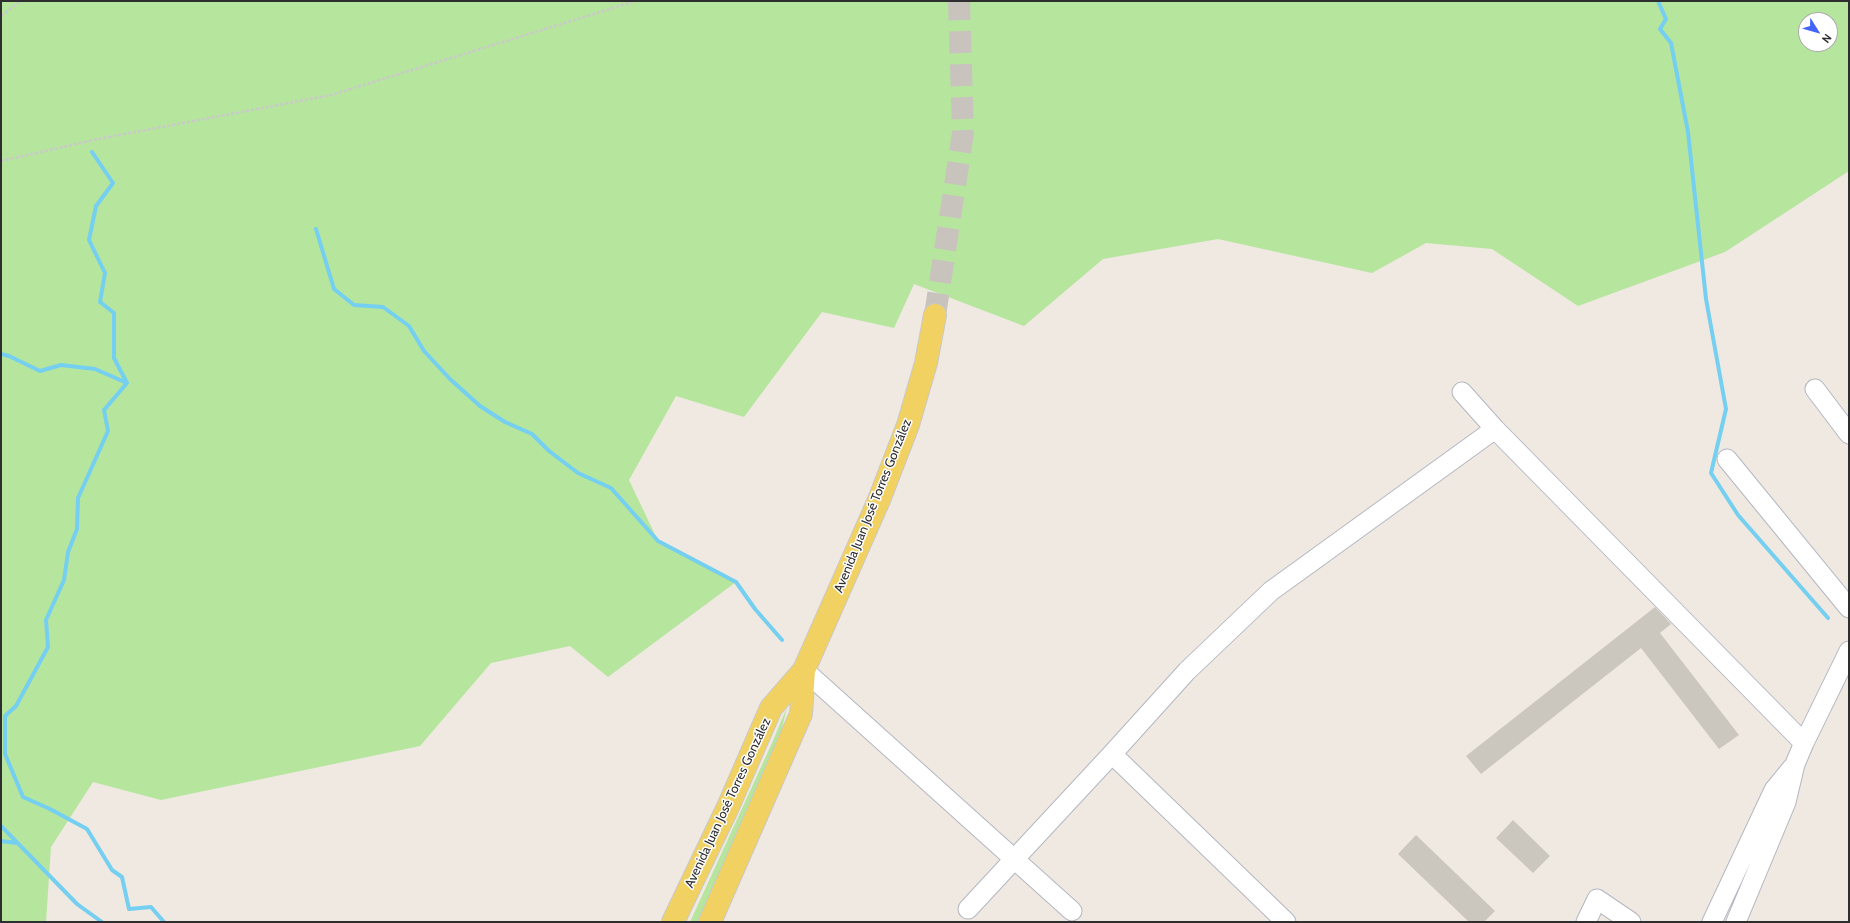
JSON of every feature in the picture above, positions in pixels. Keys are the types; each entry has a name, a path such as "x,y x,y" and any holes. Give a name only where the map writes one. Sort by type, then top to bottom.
{"main road":[{"name":"Avenida Juan José Torres González","path":"673,922 728,806 772,708 804,670 879,500 908,425 926,363 936,315"},
{"name":"Avenida Juan José Torres González","path":"710,922 801,714 804,670"}],"street":[{"path":"1815,389 1849,434"},
{"path":"1462,392 1495,429 1804,742"},
{"path":"968,909 1112,754 1186,671 1271,591 1495,429"},
{"path":"1728,458 1849,608"},
{"path":"1736,922 1786,802 1795,764 1804,742 1849,651"},
{"path":"804,670 1072,911"},
{"path":"1112,754 1286,922"},
{"path":"1712,922 1774,790 1795,764"},
{"path":"1586,922 1597,900 1631,922"}],"path":[{"path":"1,16 21,1"},
{"path":"1,161 98,139 331,95 636,1"}],"green space":[{"path":"1,1 1849,1 1849,171 1725,252 1578,306 1492,249 1426,243 1372,273 1218,239 1103,259 1024,326 914,284 894,328 822,312 744,417 676,396 629,480 658,541 736,582 608,677 570,646 491,663 420,746 161,800 93,782 51,847 46,922 1,922"},
{"path":"787,707 775,758 701,922 690,922 772,743"}],"building":[{"path":"1655,607 1671,624 1660,633 1739,735 1719,749 1641,648 1481,774 1466,756"},
{"path":"1513,820 1550,856 1533,873 1496,838"},
{"path":"1416,835 1495,911 1484,922 1469,922 1398,854"}],"waterway":[{"path":"1658,1 1666,19 1660,29 1671,43 1688,132 1706,299 1726,409 1711,473 1738,515 1828,618"},
{"path":"92,152 113,183 96,206 89,240 105,273 100,302 114,313 114,358 127,383 104,410 108,431 78,498 77,529 68,552 64,580 46,620 48,647 16,706 5,716 5,754 23,797 50,809 87,829 112,870 122,877 129,909 151,907 164,922"},
{"path":"316,229 334,289 354,305 383,307 409,326 424,351 450,379 480,406 505,422 532,434 549,451 578,473 611,488 658,541 736,582 755,609 782,640"},
{"path":"1,354 9,356 40,371 61,365 95,369 127,383"},
{"path":"1,826 77,904 102,922"},
{"path":"1,841 17,843"}],"tunnel":[{"path":"935,315 963,133 959,1"}]}
